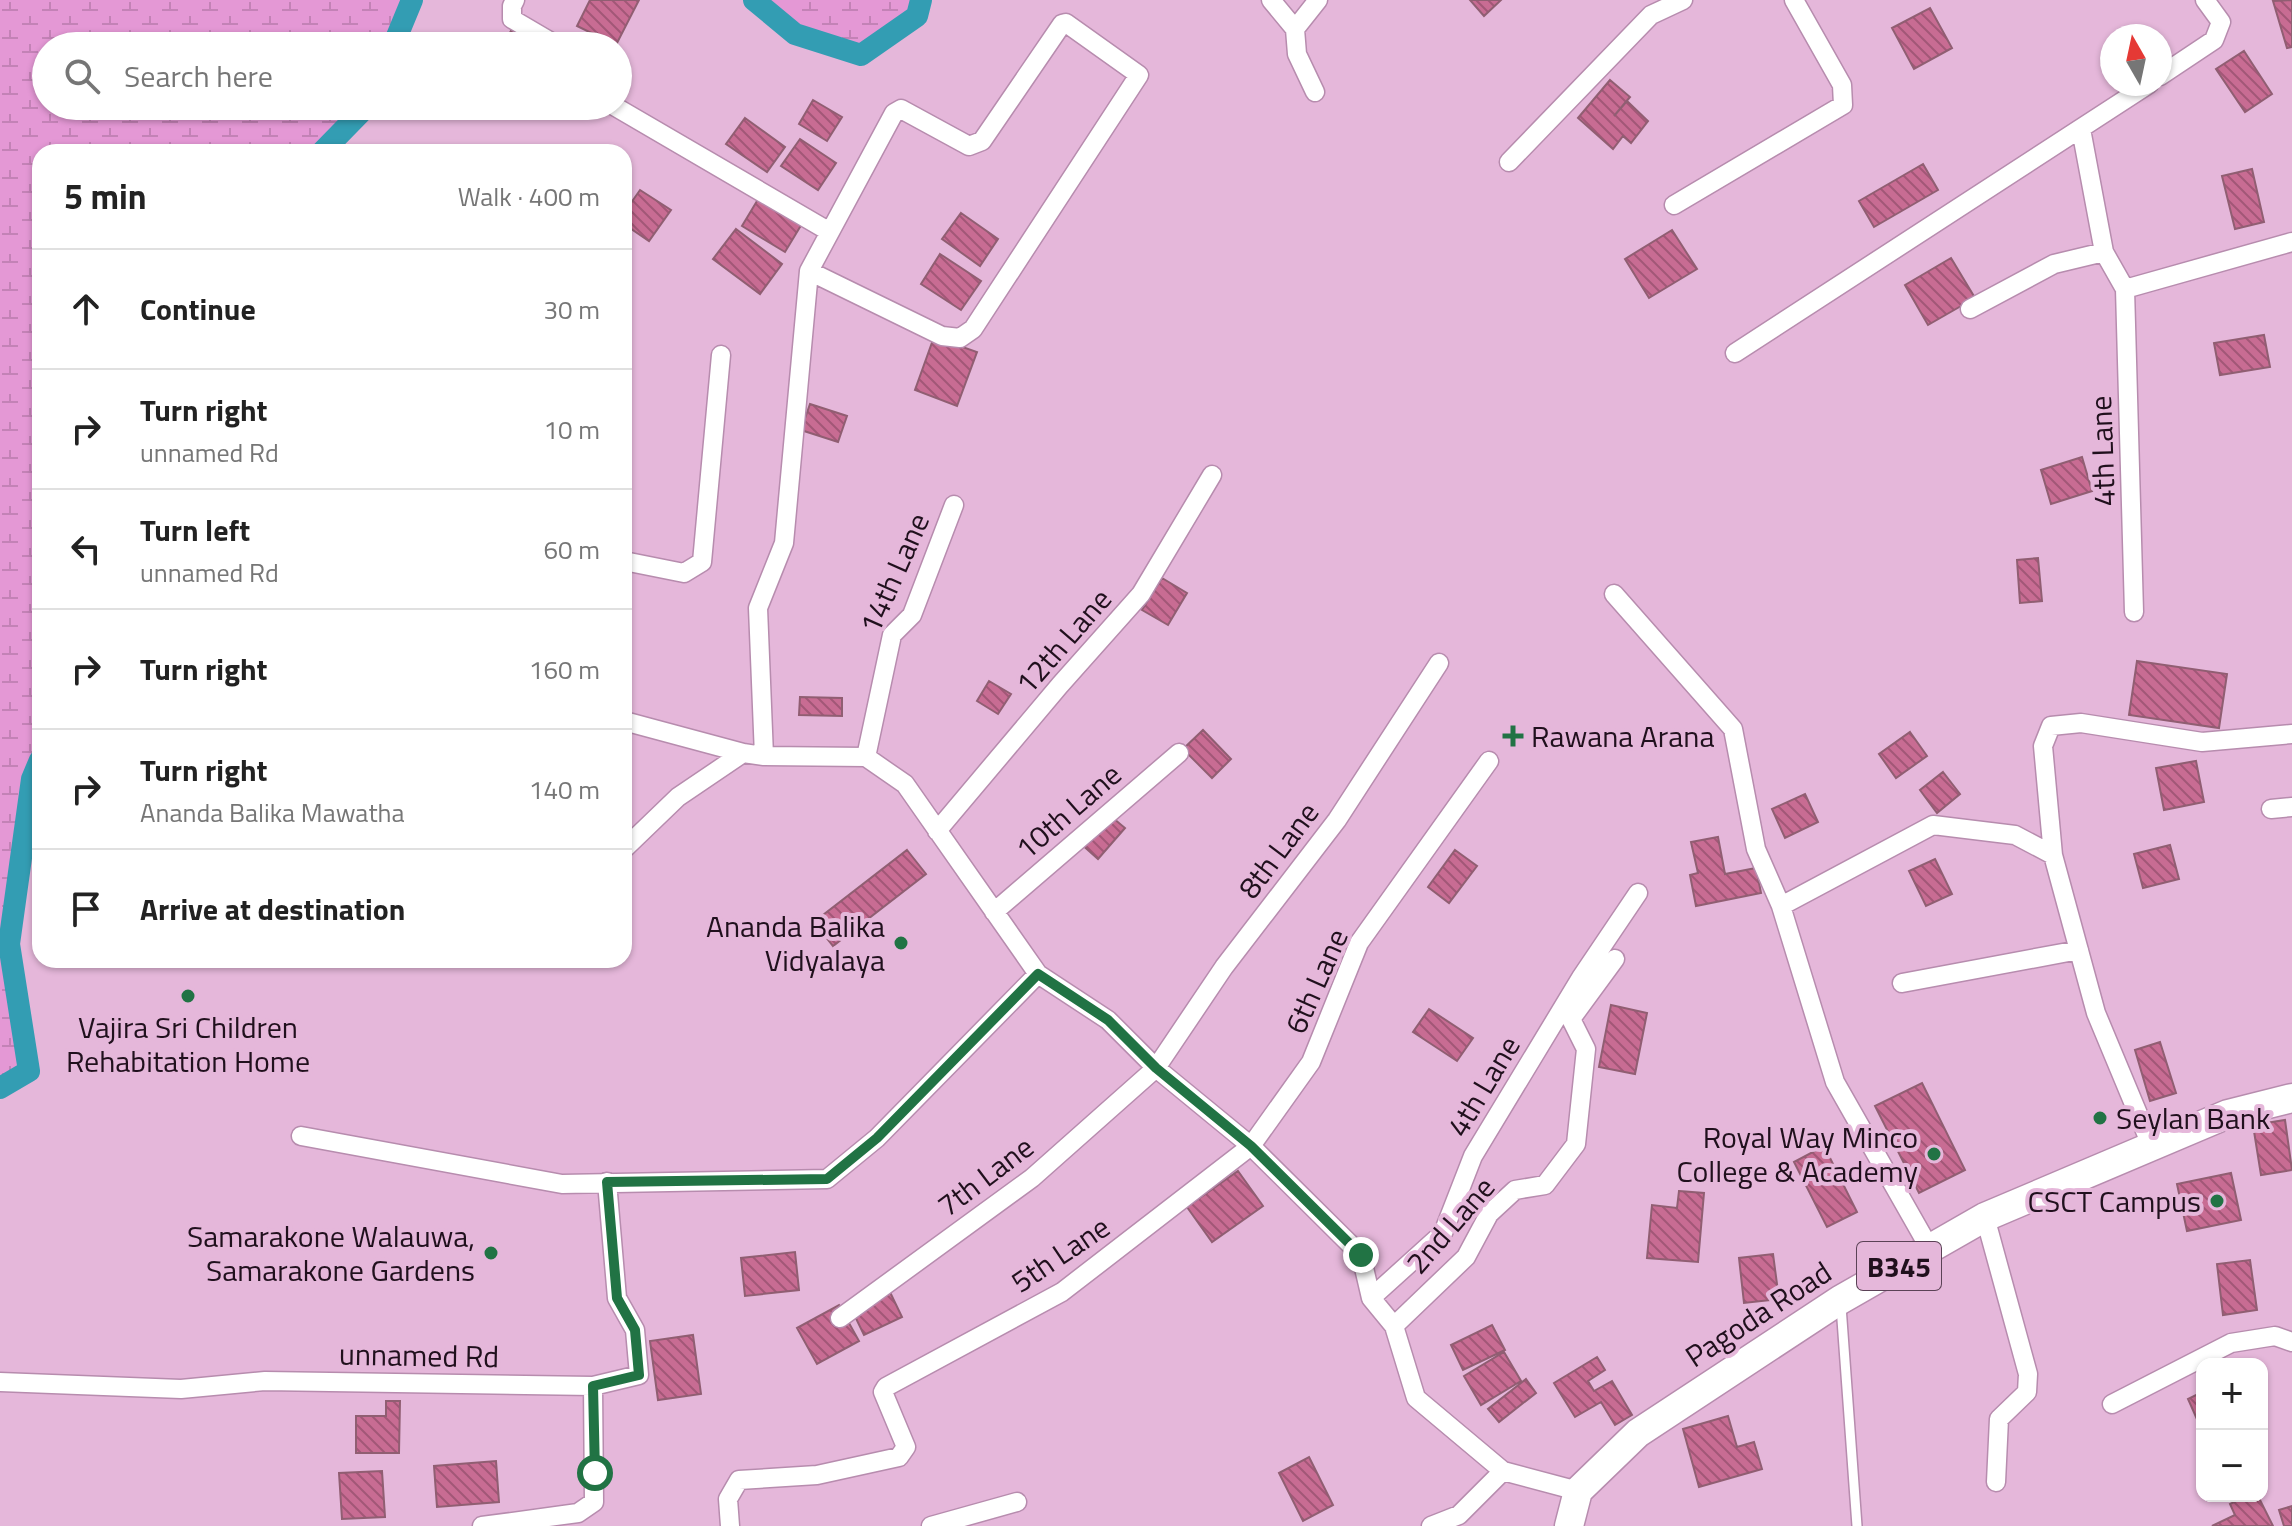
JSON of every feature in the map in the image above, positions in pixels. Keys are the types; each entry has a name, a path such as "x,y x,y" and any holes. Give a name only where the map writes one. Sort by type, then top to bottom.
{"main road":[{"name":"Pagoda Road","path":"1578,1491 1638,1433 1840,1300 1985,1217 2228,1114 2292,1098"},
{"path":"1569,1526 1578,1491"}],"street":[{"path":"515,0 512,19 534,32"},
{"path":"1271,0 1295,29 1297,54 1315,92"},
{"path":"1295,29 1318,0"},
{"path":"1509,162 1651,15 1683,0"},
{"path":"1674,205 1843,105 1842,85 1794,0"},
{"path":"2172,68 2214,40 2221,22 2205,0"},
{"path":"764,756 758,608 784,543 809,271 894,113 901,109 969,146 977,145 1062,24 1066,23 1139,75 973,329 960,338 942,336 809,271"},
{"path":"1735,353 2131,96"},
{"path":"632,116 830,232"},
{"name":"4th Lane","path":"2081,129 2104,252 2125,289 2134,612"},
{"path":"2125,289 2292,242"},
{"path":"1970,309 2054,264 2104,252"},
{"path":"632,563 684,573 702,562 721,355"},
{"name":"12th Lane","path":"937,831 1141,594 1212,475"},
{"name":"14th Lane","path":"866,757 892,635 912,615 954,505"},
{"path":"1614,594 1733,729 1756,849 1781,906 1835,1082 1930,1249"},
{"name":"8th Lane","path":"1156,1068 1224,967 1337,820 1439,663"},
{"path":"632,723 743,753 866,757 905,784 1038,974 1108,1020 1156,1068 1251,1146 1361,1255 1371,1298 1394,1326 1416,1398 1503,1471 1578,1491"},
{"path":"2151,1145 2096,1013 2053,855 2043,746 2051,726 2081,723 2202,742 2292,734"},
{"path":"632,841 678,797 743,753"},
{"name":"10th Lane","path":"994,912 1179,753"},
{"name":"6th Lane","path":"1251,1146 1311,1062 1359,943 1489,761"},
{"path":"2271,809 2292,807"},
{"path":"1781,906 1933,825 2015,835 2053,855"},
{"name":"4th Lane","path":"1371,1298 1443,1233 1473,1156 1582,976 1638,893"},
{"path":"1902,983 2079,950"},
{"name":"2nd Lane","path":"1394,1326 1466,1257 1489,1214 1515,1190 1545,1185 1576,1144 1586,1049 1571,1019 1615,959"},
{"path":"301,1136 562,1184 827,1179 877,1138 1038,974"},
{"name":"7th Lane","path":"840,1318 1032,1178 1156,1068"},
{"name":"5th Lane","path":"730,1526 728,1499 739,1480 817,1475 899,1457 906,1447 883,1392 886,1387 1062,1292 1251,1146"},
{"name":"unnamed Rd","path":"0,1382 181,1389 265,1381 593,1386 639,1375 635,1330 617,1298 607,1182"},
{"path":"1985,1217 2028,1374 2027,1392 1999,1419 1996,1482"},
{"path":"2112,1404 2231,1343 2275,1336 2292,1342"},
{"path":"482,1526 578,1513 594,1502 593,1386"},
{"path":"1431,1526 1459,1515 1503,1471"},
{"path":"931,1526 1017,1502"}],"lane":[{"path":"1840,1300 1857,1526"}],"green space":[{"path":"0,0 412,0 399,32 32,32 32,120 353,120 330,144 32,144 32,779 9,944 29,1071 0,1088"},
{"path":"754,0 921,0 917,16 861,55 795,34"}],"building":[{"path":"590,0 639,0 623,32 589,32 577,26"},
{"path":"1470,0 1501,0 1484,16"},
{"path":"2292,0 2292,47 2287,48 2273,1"},
{"path":"1930,8 1952,48 1914,69 1892,28"},
{"path":"2244,51 2272,94 2245,112 2216,69"},
{"path":"1610,80 1630,97 1614,116 1627,101 1648,121 1631,143 1623,136 1613,149 1578,118"},
{"path":"813,100 842,117 827,141 799,124"},
{"path":"745,118 785,147 767,172 726,144"},
{"path":"800,139 836,163 818,190 781,166"},
{"path":"1923,164 1938,190 1874,227 1859,201"},
{"path":"2252,169 2264,222 2235,229 2222,176"},
{"path":"640,190 671,210 649,241 632,229 632,202"},
{"path":"763,191 806,217 785,252 742,226"},
{"path":"961,213 998,239 980,266 942,239"},
{"path":"736,229 782,264 760,294 713,259"},
{"path":"1672,230 1697,269 1649,298 1625,259"},
{"path":"940,254 981,281 961,310 921,284"},
{"path":"1951,258 1975,298 1928,325 1905,285"},
{"path":"2264,335 2270,367 2220,375 2214,343"},
{"path":"934,337 977,352 957,406 915,390"},
{"path":"810,404 847,416 838,442 801,430"},
{"path":"2082,457 2092,491 2051,504 2041,470"},
{"path":"2038,558 2042,601 2020,603 2017,560"},
{"path":"1162,578 1187,593 1168,625 1142,610"},
{"path":"2137,661 2227,674 2219,728 2129,715"},
{"path":"989,681 1011,694 998,714 977,701"},
{"path":"800,697 842,698 842,716 799,715"},
{"path":"1203,730 1231,759 1212,778 1183,749"},
{"path":"1910,732 1927,756 1896,778 1879,754"},
{"path":"2196,761 2204,802 2164,810 2156,768"},
{"path":"1943,772 1960,794 1937,813 1920,790"},
{"path":"1805,794 1818,822 1785,838 1772,809"},
{"path":"1107,813 1125,828 1098,859 1080,843"},
{"path":"1718,837 1725,874 1756,868 1761,893 1696,906 1690,875 1698,873 1691,842"},
{"path":"2170,845 2179,879 2143,888 2134,854"},
{"path":"907,850 926,874 833,946 814,922"},
{"path":"1455,850 1477,866 1449,903 1428,887"},
{"path":"1935,859 1952,894 1926,906 1909,871"},
{"path":"1611,1005 1647,1013 1635,1074 1599,1067"},
{"path":"1429,1009 1473,1038 1457,1061 1413,1032"},
{"path":"2160,1042 2176,1093 2150,1101 2135,1050"},
{"path":"1922,1083 1965,1170 1919,1193 1875,1106"},
{"path":"2285,1120 2292,1170 2261,1175 2253,1125"},
{"path":"1824,1146 1857,1212 1827,1227 1794,1162"},
{"path":"1238,1171 1263,1206 1212,1242 1187,1207"},
{"path":"2231,1173 2241,1220 2187,1231 2177,1184"},
{"path":"1679,1191 1704,1193 1698,1262 1647,1258 1652,1205 1677,1208"},
{"path":"795,1252 799,1290 745,1296 741,1258"},
{"path":"1773,1254 1779,1299 1744,1303 1739,1258"},
{"path":"2250,1260 2257,1310 2223,1315 2217,1264"},
{"path":"888,1288 902,1317 864,1335 850,1306"},
{"path":"839,1305 859,1341 817,1364 797,1328"},
{"path":"1492,1325 1505,1350 1463,1370 1451,1345"},
{"path":"693,1335 701,1394 658,1400 650,1341"},
{"path":"1504,1352 1521,1381 1481,1405 1464,1376"},
{"path":"1597,1357 1605,1370 1588,1381 1594,1391 1612,1381 1632,1415 1615,1425 1601,1402 1575,1417 1554,1383"},
{"path":"1526,1379 1536,1393 1499,1422 1488,1409"},
{"path":"2196,1395 2196,1417 2188,1399"},
{"path":"386,1401 400,1401 399,1453 356,1453 356,1416 386,1416"},
{"path":"1728,1416 1737,1447 1754,1442 1762,1469 1699,1487 1683,1429"},
{"path":"1309,1457 1333,1505 1303,1521 1279,1473"},
{"path":"496,1461 499,1502 437,1507 434,1466"},
{"path":"382,1471 385,1517 342,1519 339,1473"},
{"path":"2261,1502 2273,1526 2212,1526 2235,1515 2230,1504"},
{"path":"2292,1506 2292,1526 2284,1526 2279,1510"}],"waterway":[{"path":"399,32 412,0"},
{"path":"754,0 795,34 861,55 917,16 921,0"},
{"path":"330,144 353,120"},
{"path":"0,1088 29,1071 9,944 32,779"}],"place":[{"name":"Rawana Arana","path":"1513,736"},
{"name":"Ananda Balika Vidyalaya","path":"901,943"},
{"name":"Vajira Sri Children Rehabitation Home","path":"188,996"},
{"name":"Seylan Bank","path":"2100,1118"},
{"name":"Royal Way Minco College & Academy","path":"1934,1154"},
{"name":"CSCT Campus","path":"2217,1201"},
{"name":"Samarakone Walauwa, Samarakone Gardens","path":"491,1253"}],"route":[{"path":"595,1473 593,1386 639,1375 635,1330 617,1298 607,1182 827,1179 877,1138 1038,974 1108,1020 1156,1068 1251,1146 1361,1255"}]}
